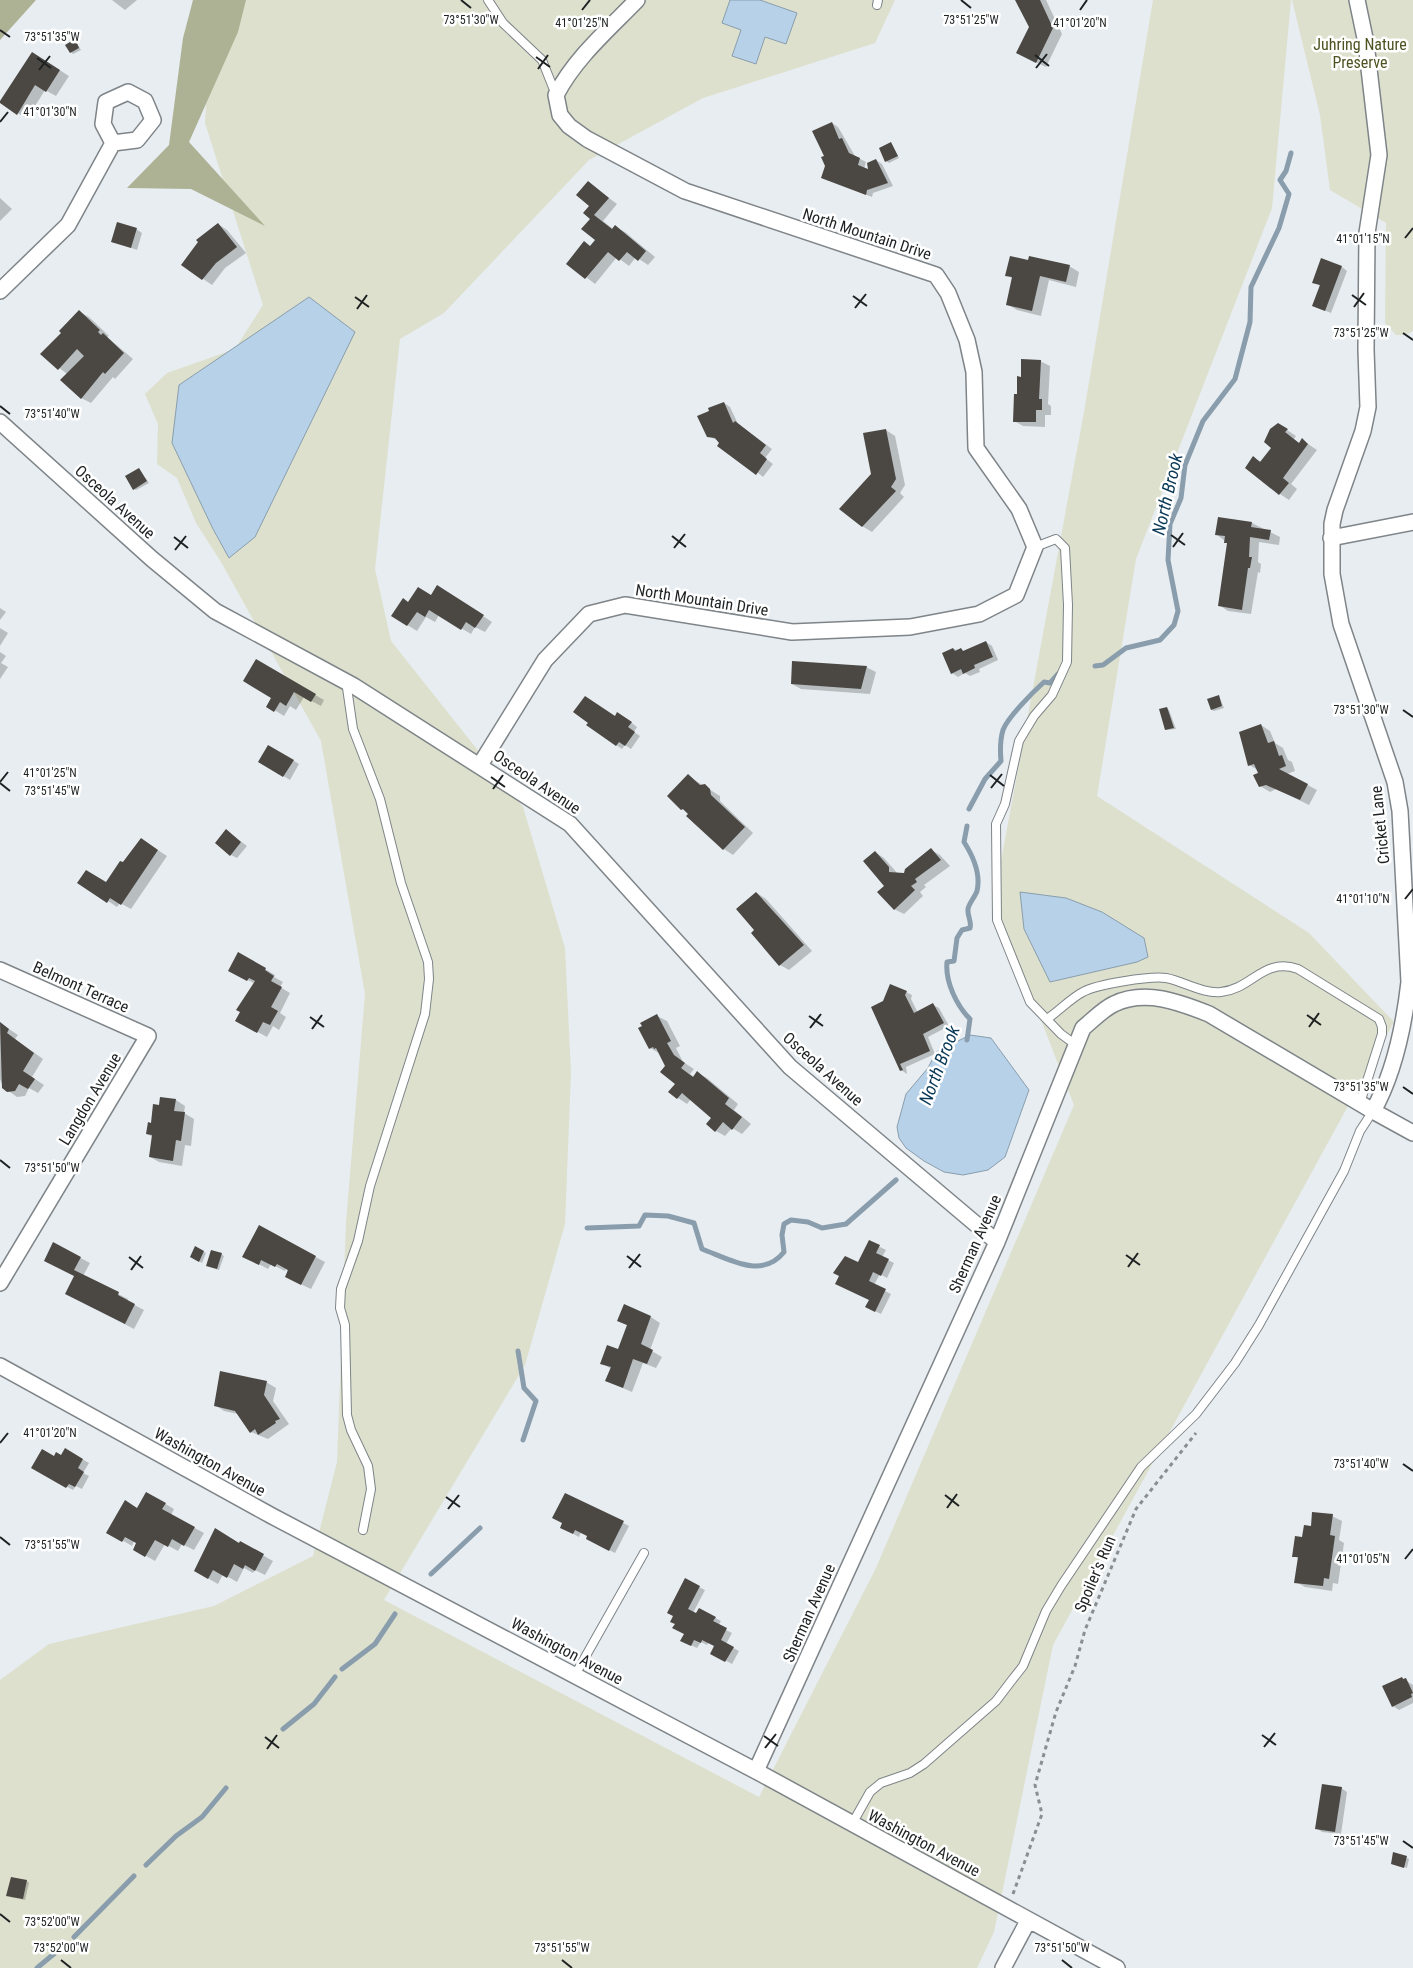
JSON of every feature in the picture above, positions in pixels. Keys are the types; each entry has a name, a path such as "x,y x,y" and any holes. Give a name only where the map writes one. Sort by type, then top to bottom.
{"street":[{"path":"556,95 585,54 638,0"},
{"name":"Cricket Lane","path":"1357,0 1366,43 1378,155 1367,232 1366,350 1368,407 1363,431 1335,510 1332,538 1332,574 1341,624 1395,782 1400,812 1411,982 1395,1057 1385,1090 1373,1111"},
{"name":"North Mountain Drive","path":"480,765 545,660 588,614 625,605 792,632 910,627 979,614 1016,595 1035,548 1019,509 976,448 974,372 968,348 948,293 936,275 685,191 588,139 568,126 560,115 556,95"},
{"path":"0,291 68,225 113,143"},
{"name":"Osceola Avenue","path":"0,422 152,559 215,611 346,682 480,765 570,824 790,1067 997,1242"},
{"path":"1332,538 1413,522"},
{"name":"Belmont Terrace","path":"0,970 148,1036"},
{"name":"Sherman Avenue","path":"756,1771 997,1242 1083,1028 1112,1004 1135,996 1166,1000 1209,1014 1413,1133"},
{"name":"Langdon Avenue","path":"0,1283 148,1036"},
{"name":"Washington Avenue","path":"0,1366 272,1516 756,1771 1117,1968"},
{"path":"1003,1968 1028,1921"}],"lane":[{"path":"488,0 502,23 542,60 556,95"},
{"path":"1035,548 1056,539 1065,548 1068,605 1067,662 1052,695 1034,716 1019,741 1005,804 996,824 997,920 1030,1002 1076,1046"},
{"path":"346,682 353,730 380,799 401,883 428,962 429,979 425,1014 370,1186 358,1241 341,1289 340,1308 345,1325 347,1415 351,1430 368,1466 371,1489 363,1530"},
{"path":"1047,1020 1084,991 1117,983 1165,978 1220,993 1273,966 1286,965 1298,970 1379,1019 1382,1034 1360,1102"},
{"path":"852,1824 870,1792 881,1783 910,1773 924,1764 996,1701 1023,1666 1046,1611 1060,1586 1140,1467 1196,1414 1235,1363 1259,1325 1344,1171 1360,1131 1373,1111"},
{"path":"575,1676 644,1553"}],"path":[{"name":"Spoiler's Run","path":"1010,1909 1018,1877 1042,1814 1035,1785 1056,1712 1075,1666 1085,1630 1136,1509 1200,1428"}],"green space":[{"path":"0,0 36,0 0,40"},
{"path":"193,0 246,0 238,32 189,142 265,226 191,189 127,188 169,145 183,38"},
{"path":"212,0 895,0 875,43 703,98 589,160 444,313 400,339 375,569 391,641 523,807 565,948 571,1073 565,1224 525,1365 384,1600 759,1797 876,1568 1074,1105 994,899 1084,412 1153,0 1291,0 1272,208 1136,559 1097,796 1309,933 1394,1022 1053,1645 994,1932 977,1968 0,1968 0,1680 49,1644 214,1606 313,1556 337,1462 346,1223 365,994 321,741 221,562 196,523 177,478 157,464 158,424 145,394 167,373 235,349 263,305 205,123"},
{"name":"Juhring Nature Preserve","path":"1292,0 1413,0 1413,331 1406,335 1396,335 1385,323 1386,223 1330,190 1320,115"}],"water":[{"path":"730,0 760,0 797,13 786,44 765,37 756,64 732,56 741,30 722,23"},
{"path":"309,297 355,332 255,537 229,558 172,443 179,385"},
{"path":"1020,892 1066,898 1102,912 1144,938 1148,957 1137,962 1050,982 1024,929"},
{"path":"970,1035 991,1038 1029,1090 1005,1157 988,1170 963,1175 944,1172 906,1148 899,1138 897,1127 906,1094 928,1068 936,1052"}],"building":[{"path":"1015,0 1040,0 1053,28 1036,63 1016,53 1029,27"},
{"path":"75,39 79,48 70,53 65,45"},
{"path":"32,52 60,70 46,92 35,85 17,115 0,103 0,101"},
{"path":"832,122 839,139 842,138 849,153 860,158 858,165 868,169 867,163 876,159 888,183 867,190 866,195 821,178 825,166 821,157 824,156 812,131"},
{"path":"891,142 898,156 885,162 879,148"},
{"path":"588,181 609,198 594,215 612,229 615,225 646,251 638,261 627,252 619,261 608,252 585,279 566,264 584,241 590,246 595,240 581,229 590,219 583,213 589,206 576,195"},
{"path":"117,222 137,228 131,248 111,242"},
{"path":"218,223 237,247 216,263 202,280 181,265 198,242 196,240"},
{"path":"1010,256 1028,260 1029,256 1070,265 1066,282 1040,276 1032,311 1006,305 1012,277 1005,276"},
{"path":"1321,258 1342,266 1325,311 1312,306 1320,285 1312,283"},
{"path":"79,310 100,330 98,332 101,335 103,333 124,353 105,374 103,372 81,399 60,380 84,356 77,349 58,370 40,354 61,333 59,331"},
{"path":"1021,359 1041,360 1039,399 1042,399 1042,410 1036,410 1036,422 1013,422 1014,394 1017,394 1017,376 1021,377"},
{"path":"724,402 733,423 735,421 766,445 760,453 767,459 756,475 717,446 719,443 715,438 707,437 697,416 709,411 708,408"},
{"path":"1278,423 1288,429 1285,432 1299,443 1302,438 1308,444 1283,478 1289,483 1279,495 1245,468 1253,456 1260,462 1271,448 1264,442 1270,429"},
{"path":"886,429 896,479 891,487 896,491 862,527 839,509 871,474 863,433"},
{"path":"139,468 147,481 133,490 125,476"},
{"path":"1218,517 1252,522 1251,527 1271,530 1269,540 1250,537 1249,557 1252,557 1250,568 1248,568 1242,610 1218,606 1227,543 1224,543 1225,536 1215,535"},
{"path":"437,585 484,615 475,628 466,622 461,630 429,610 425,617 417,612 407,626 391,616 403,598 408,602 418,587 431,595"},
{"path":"986,641 993,657 974,665 975,668 963,674 961,669 951,674 942,653 953,648 955,651 961,648 963,651"},
{"path":"256,659 316,694 311,702 294,692 286,706 280,702 274,712 266,707 271,698 243,681"},
{"path":"792,661 867,666 861,689 791,684"},
{"path":"1219,695 1222,706 1211,710 1207,699"},
{"path":"585,696 615,716 617,712 632,722 628,727 635,732 625,746 619,742 616,746 586,725 588,723 573,712"},
{"path":"1167,707 1174,728 1165,730 1159,709"},
{"path":"1261,724 1268,743 1274,741 1279,756 1282,755 1286,766 1279,769 1308,784 1300,800 1266,785 1259,787 1253,775 1258,773 1254,764 1248,766 1239,732"},
{"path":"268,745 294,760 283,777 258,762"},
{"path":"688,774 700,785 705,784 710,789 711,795 745,827 723,850 686,816 688,814 683,809 681,810 667,796"},
{"path":"226,829 241,842 230,856 215,843"},
{"path":"141,838 158,850 121,905 110,898 107,903 77,883 86,870 106,882 120,861 123,862"},
{"path":"931,848 941,860 915,879 917,882 911,886 915,890 894,910 877,892 884,886 863,861 875,851 889,867 889,872 904,873 905,869"},
{"path":"756,892 804,945 779,966 751,933 754,930 736,909"},
{"path":"238,952 266,968 265,970 274,976 271,981 282,987 271,1007 278,1011 270,1025 263,1022 257,1033 235,1021 240,1012 236,1010 255,981 249,978 247,981 228,971"},
{"path":"890,984 907,991 905,995 914,1013 933,1003 944,1023 923,1034 930,1051 900,1064 903,1070 900,1071 871,1007 883,1001"},
{"path":"657,1014 671,1041 667,1043 674,1055 685,1063 681,1068 693,1077 697,1071 729,1098 725,1104 742,1117 732,1130 723,1122 715,1132 706,1124 711,1118 682,1093 677,1099 668,1092 675,1084 660,1072 665,1066 656,1048 649,1049 638,1028 642,1026 640,1023"},
{"path":"0,1022 9,1029 7,1033 34,1053 23,1071 35,1079 28,1089 19,1084 15,1091 7,1092 2,1088"},
{"path":"160,1097 176,1099 174,1111 185,1112 181,1141 176,1140 173,1161 149,1157 152,1135 146,1134 148,1122 151,1123 153,1104 159,1105"},
{"path":"259,1225 316,1256 301,1285 285,1277 288,1270 277,1264 275,1267 261,1260 259,1265 242,1257"},
{"path":"869,1240 880,1245 876,1253 889,1259 881,1276 873,1272 869,1281 886,1289 875,1312 865,1307 869,1300 835,1284 839,1276 833,1273 845,1256 858,1262"},
{"path":"53,1242 81,1257 74,1270 119,1292 118,1295 135,1304 125,1324 65,1294 74,1276 44,1261"},
{"path":"195,1246 204,1251 199,1262 190,1257"},
{"path":"211,1250 222,1253 217,1269 206,1266"},
{"path":"624,1304 651,1316 641,1344 653,1350 647,1364 633,1359 623,1388 605,1381 611,1367 600,1364 607,1345 618,1349 627,1325 617,1321"},
{"path":"220,1371 267,1381 264,1395 280,1419 258,1435 255,1429 250,1433 235,1411 214,1406"},
{"path":"65,1448 83,1459 78,1468 84,1472 75,1487 69,1484 66,1488 31,1468 42,1449 54,1456 56,1452 61,1455"},
{"path":"146,1492 166,1503 162,1509 195,1527 184,1546 172,1539 168,1547 155,1540 145,1557 133,1550 136,1543 125,1537 122,1542 106,1533 125,1500 137,1508"},
{"path":"565,1493 624,1521 609,1551 586,1539 587,1536 575,1530 573,1534 560,1528 562,1523 552,1518"},
{"path":"1312,1512 1333,1514 1330,1535 1335,1536 1329,1579 1324,1578 1323,1586 1294,1583 1298,1557 1292,1557 1295,1536 1302,1537 1304,1525 1311,1526"},
{"path":"215,1528 239,1543 240,1541 264,1554 255,1571 245,1565 243,1569 234,1564 227,1578 213,1570 208,1579 194,1571"},
{"path":"685,1578 700,1586 688,1609 696,1613 699,1608 716,1617 713,1621 727,1628 721,1640 734,1647 725,1662 710,1654 714,1646 702,1640 701,1643 694,1640 691,1646 680,1641 684,1634 672,1628 675,1624 670,1622 673,1616 667,1613"},
{"path":"1402,1677 1403,1679 1406,1678 1413,1693 1411,1694 1412,1697 1392,1707 1382,1686"},
{"path":"1322,1784 1342,1787 1335,1832 1315,1829"},
{"path":"1393,1852 1407,1856 1404,1868 1391,1864"},
{"path":"11,1877 27,1880 23,1899 6,1896"}],"waterway":[{"name":"North Brook","path":"1095,666 1103,665 1126,648 1160,640 1174,625 1178,611 1168,560 1170,524 1181,498 1185,465 1203,421 1235,379 1250,322 1251,287 1279,228 1289,194 1280,180 1286,171 1291,153"},
{"name":"North Brook","path":"969,809 985,779 1001,761 1000,749 1003,730 1010,718 1039,686 1044,682 1050,683 1058,674"},
{"name":"North Brook","path":"967,826 964,842 975,865 978,885 968,909 970,928 962,930 957,938 954,961 947,962 948,978 953,993 970,1019 967,1040"},
{"name":"North Brook","path":"587,1228 639,1226 645,1215 668,1216 694,1223 702,1249 745,1265 766,1265 784,1252 782,1235 784,1224 791,1220 808,1222 822,1228 846,1224 896,1180"},
{"name":"North Brook","path":"518,1351 524,1388 536,1401 523,1440"},
{"name":"North Brook","path":"431,1574 480,1528"},
{"name":"North Brook","path":"342,1669 375,1644 395,1614"},
{"name":"North Brook","path":"283,1729 314,1704 335,1677"},
{"name":"North Brook","path":"146,1865 176,1836 202,1817 226,1788"},
{"name":"North Brook","path":"74,1937 134,1876"},
{"name":"North Brook","path":"37,1968 61,1948"}]}
